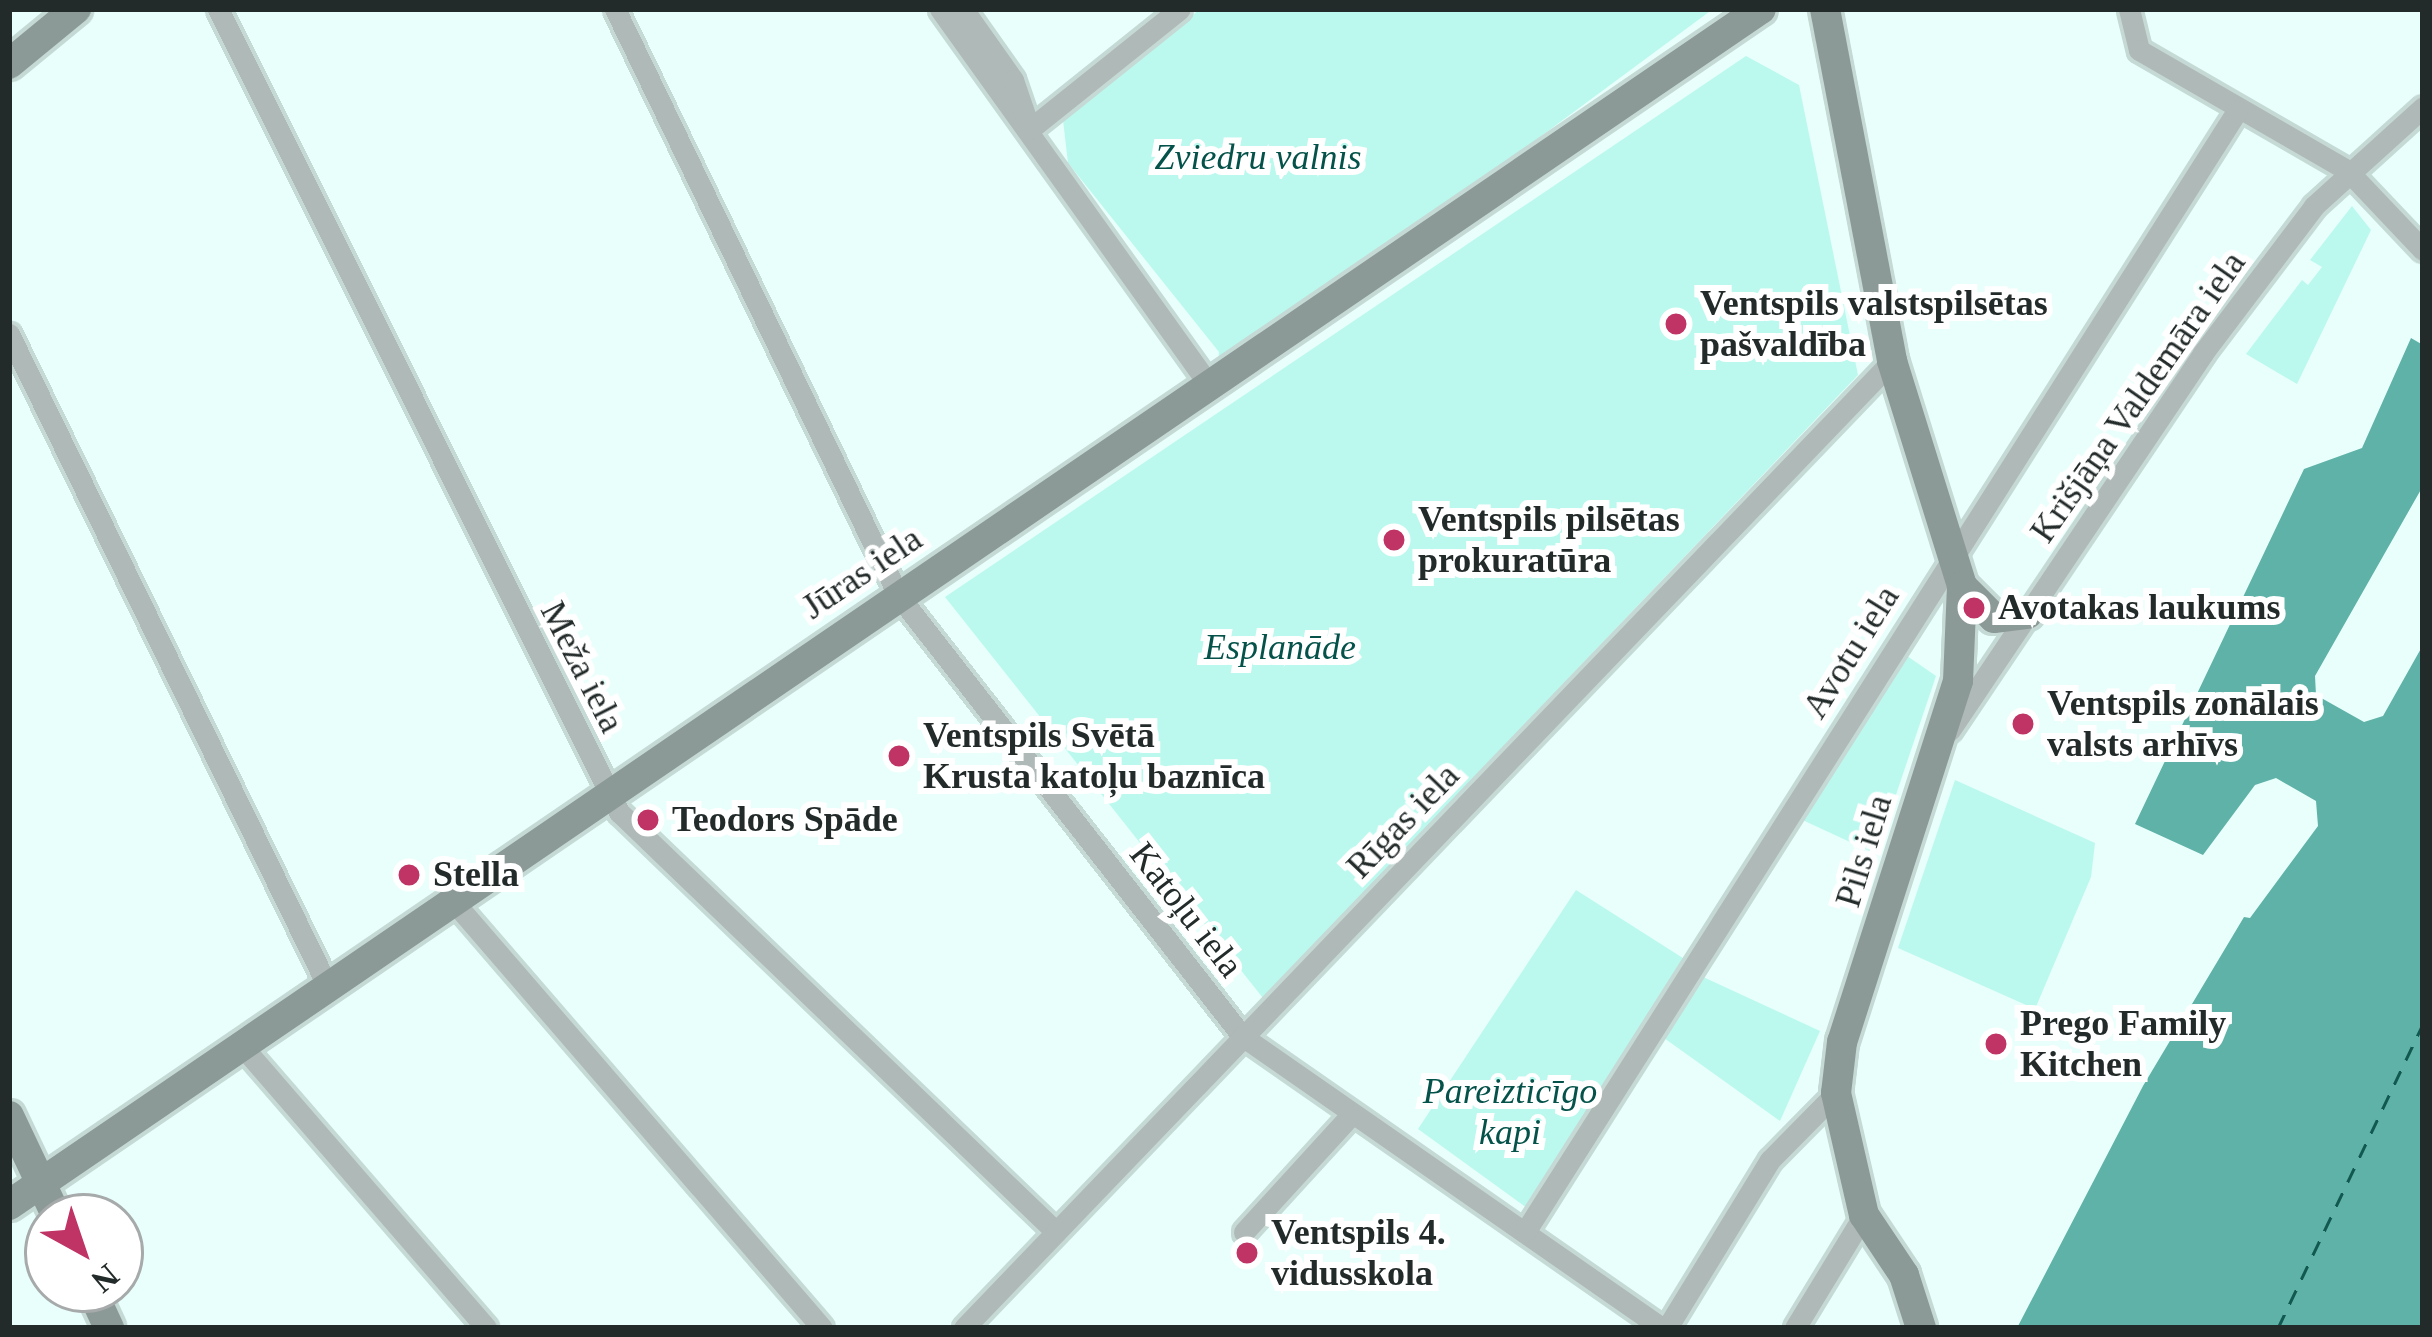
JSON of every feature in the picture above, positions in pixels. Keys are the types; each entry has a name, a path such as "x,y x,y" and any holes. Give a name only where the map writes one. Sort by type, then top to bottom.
{"street":[{"path":"9,64 76,9"},
{"name":"Meža iela","path":"218,9 619,812 1056,1232"},
{"name":"Katoļu iela","path":"615,9 898,595 1242,1036 1349,1117 1664,1328"},
{"path":"940,9 1209,385"},
{"path":"964,9 1012,80 1030,129"},
{"path":"1030,129 1180,9"},
{"name":"Jūras iela","path":"9,1205 1761,9"},
{"name":"Pils iela","path":"1825,9 1892,362 1955,550 1966,631 1936,751 1842,1042 1836,1093"},
{"path":"2128,9 2138,50 2237,111 2347,170 2423,250"},
{"name":"Krišjāņa Valdemāra iela","path":"1936,751 2203,353 2347,170 2423,107"},
{"name":"Avotu iela","path":"1526,1232 2237,111"},
{"path":"9,334 328,987"},
{"name":"Rīgas iela","path":"964,1328 1892,362"},
{"path":"1962,586 1994,618 2029,614"},
{"path":"453,901 822,1328"},
{"path":"242,1046 486,1328"},
{"path":"1836,1093 1864,1214 1904,1275 1921,1328"},
{"path":"1664,1328 1770,1160 1836,1093"},
{"path":"9,1116 45,1193"},
{"path":"1244,1232 1349,1117"},
{"path":"1795,1328 1864,1214"}],"green space":[{"name":"Zviedru valnis","path":"1200,9 1713,9 1349,278 1218,361 1219,352 1068,163 1063,120"},
{"name":"Esplanāde","path":"1746,56 1799,85 1858,375 1263,998 945,597"},
{"path":"2352,206 2371,230 2297,384 2246,354 2302,280 2308,285 2322,267 2310,260"},
{"path":"1897,649 1936,676 1876,854 1796,817"},
{"path":"1955,780 2095,843 2091,877 2035,1009 1898,948"},
{"name":"Pareizticīgo kapi","path":"1576,890 1686,960 1527,1208 1418,1129"},
{"path":"1701,976 1820,1031 1780,1121 1664,1038"}],"shaded area":[{"path":"2411,338 2423,345 2423,486 2315,676 2316,695 2364,722 2383,716 2423,645 2423,1328 2017,1328 2143,1086 2244,917 2250,918 2318,826 2316,801 2276,778 2255,785 2203,855 2135,824 2304,469 2362,448"}],"ferry route":[{"path":"2278,1328 2423,1024"}],"place":[{"name":"Ventspils valstspilsētas pašvaldība","path":"1676,324"},
{"name":"Ventspils pilsētas prokuratūra","path":"1394,540"},
{"name":"Avotakas laukums","path":"1974,608"},
{"name":"Ventspils zonālais valsts arhīvs","path":"2023,724"},
{"name":"Ventspils Svētā Krusta katoļu baznīca","path":"899,756"},
{"name":"Teodors Spāde","path":"648,820"},
{"name":"Stella","path":"409,875"},
{"name":"Prego Family Kitchen","path":"1996,1044"},
{"name":"Ventspils 4. vidusskola","path":"1247,1253"}]}
